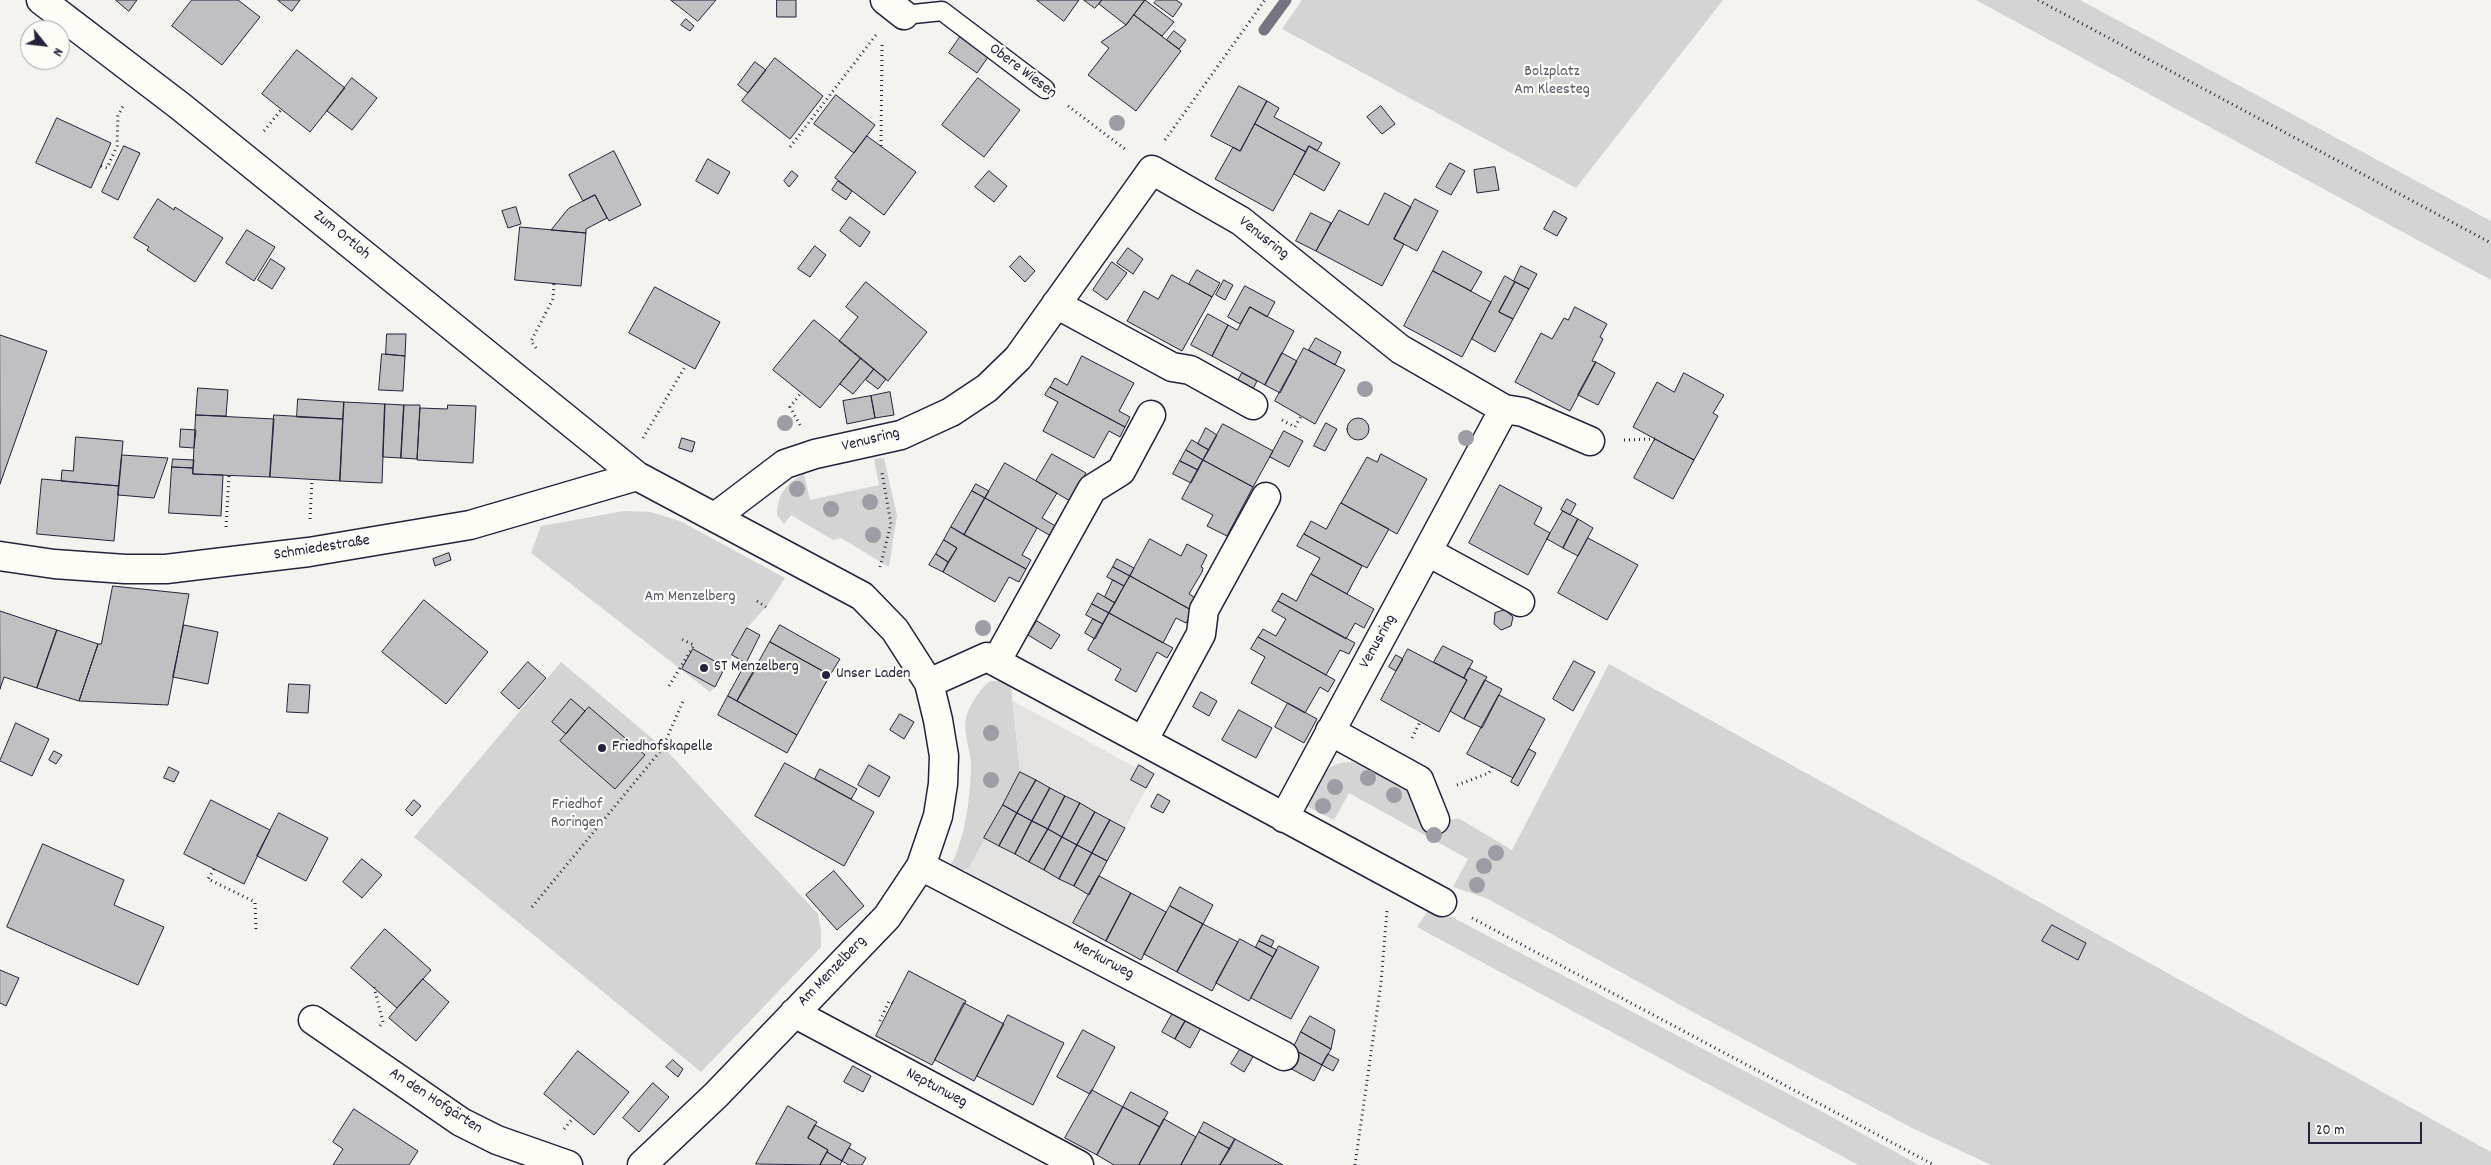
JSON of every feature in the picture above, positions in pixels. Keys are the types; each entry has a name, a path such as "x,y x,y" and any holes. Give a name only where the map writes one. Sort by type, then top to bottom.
{"street":[{"name":"Zum Ortloh","path":"41,0 139,74 632,471"},
{"name":"Venusring","path":"715,517 786,464 808,456 901,435 951,412 987,388 1018,358 1152,170 1241,221 1400,349 1504,409 1523,412 1590,441"},
{"path":"1056,304 1172,367 1190,370 1253,404"},
{"name":"Venusring","path":"1284,818 1504,409"},
{"path":"996,662 1092,489 1121,471 1151,415"},
{"name":"Am Menzelberg","path":"632,471 862,596 895,630 914,657 929,684 944,756 943,784 938,816 921,866 887,917 716,1095 642,1165"},
{"name":"Schmiedestraße","path":"0,556 54,564 125,569 166,569 309,552 470,524 632,471"},
{"path":"1143,741 1201,634 1204,610 1266,497"},
{"path":"1428,552 1520,602"},
{"path":"929,684 987,657 1442,902"},
{"path":"1330,731 1419,780 1430,808"},
{"name":"Merkurweg","path":"921,866 1284,1056"},
{"name":"Neptunweg","path":"794,1013 1079,1165"},
{"name":"An den Hofgärten","path":"313,1020 461,1122 497,1140 568,1165"}],"lane":[{"name":"Obere Wiesen","path":"892,13 942,11 1046,89"}],"path":[{"path":"1165,140 1264,0"},
{"path":"2038,0 2491,243"},
{"path":"881,146 892,13"},
{"path":"790,147 892,13"},
{"path":"101,166 107,168 117,146 118,116 139,74"},
{"name":"Obere Wiesen","path":"1046,89 1152,170"},
{"path":"539,353 531,341 553,299 554,283"},
{"path":"632,471 686,364"},
{"path":"862,596 882,564 892,524 876,441"},
{"path":"224,562 229,475"},
{"path":"757,601 766,607"},
{"path":"669,686 694,645 681,639"},
{"path":"532,907 662,749 684,699"},
{"path":"1430,808 1489,773 1492,767"},
{"path":"214,869 208,879 254,902 256,930"},
{"path":"1442,902 1934,1165"},
{"path":"1355,1165 1381,983 1387,911"}],"shaded area":[{"path":"1013,701 1137,768 1139,765 1154,774 1068,934 963,877 1020,772"}],"green space":[{"name":"Bolzplatz Am Kleesteg","path":"1302,0 1723,0 1576,188 1282,29"},
{"path":"1976,0 2080,0 2491,221 2491,280"},
{"path":"884,458 897,515 889,567 841,538 833,540 791,515 784,524 777,515 777,508 784,490 792,481 804,474 810,500 879,485 874,459"},
{"name":"Am Menzelberg","path":"624,511 651,512 680,521 785,578 766,607 747,628 715,687 710,692 531,553 541,526"},
{"name":"Friedhof Roringen","path":"561,662 665,749 818,914 821,930 821,947 701,1072 414,837"},
{"path":"1609,664 2491,1152 2491,1165 1991,1165 1914,1129 1715,1024 1486,898 1453,887 1468,859 1349,793 1334,820 1308,807 1308,800 1317,782 1332,766 1349,762 1359,764 1378,771 1407,790 1416,803 1426,828 1458,818 1512,850"},
{"path":"1000,681 1011,687 1020,772 969,868 956,873 948,869 959,847 963,833 971,776 971,764 965,729 966,718 976,697 987,683"},
{"path":"1431,906 1821,1111 1919,1165 1858,1165 1417,927"}],"building":[{"path":"116,0 137,0 129,11"},
{"path":"192,0 238,0 260,17 222,65 172,26"},
{"path":"278,0 300,0 292,11"},
{"path":"671,0 716,0 698,21"},
{"path":"777,0 796,0 796,17 777,17"},
{"path":"1037,0 1079,0 1064,21"},
{"path":"1084,0 1102,0 1095,8"},
{"path":"1102,0 1145,0 1126,25 1099,4"},
{"path":"1145,0 1174,22 1162,36 1134,15"},
{"path":"1157,0 1176,0 1182,4 1173,17 1154,3"},
{"path":"1134,15 1181,51 1136,111 1088,75 1109,48 1101,42 1126,25"},
{"path":"686,19 694,26 690,31 681,25"},
{"path":"1174,31 1186,40 1179,49 1167,40"},
{"path":"960,37 988,57 977,73 949,53"},
{"path":"297,50 345,88 310,132 262,94"},
{"path":"775,58 823,96 790,139 742,101"},
{"path":"755,62 766,70 748,93 738,85"},
{"path":"352,78 377,98 352,130 327,111"},
{"path":"978,78 1020,110 984,157 942,125"},
{"path":"1239,86 1267,101 1240,151 1211,136"},
{"path":"836,95 875,125 854,153 814,124"},
{"path":"1267,101 1279,108 1274,117 1322,143 1317,151 1309,146 1306,152 1255,124"},
{"path":"1381,106 1395,124 1382,134 1367,117"},
{"path":"57,118 111,143 91,188 36,163"},
{"path":"1255,124 1306,152 1273,211 1215,179 1233,147 1240,151"},
{"path":"867,136 916,172 884,215 835,178"},
{"path":"124,146 140,153 118,200 102,192"},
{"path":"1309,146 1340,163 1324,191 1294,174"},
{"path":"614,151 641,205 609,221 595,195 583,201 569,175"},
{"path":"708,159 730,172 718,194 696,181"},
{"path":"1450,163 1465,171 1451,195 1436,187"},
{"path":"1495,167 1499,190 1477,193 1474,170"},
{"path":"792,171 798,176 789,187 784,181"},
{"path":"989,171 1007,186 994,202 975,187"},
{"path":"838,181 852,191 846,200 832,190"},
{"path":"1385,193 1411,207 1394,239 1404,244 1382,286 1316,251 1339,210 1368,225"},
{"path":"595,195 607,218 586,229 586,233 551,230 568,209"},
{"path":"158,199 174,210 175,207 223,238 195,282 147,250 149,247 134,238"},
{"path":"1415,199 1438,211 1417,251 1394,239"},
{"path":"516,207 521,224 508,228 502,211"},
{"path":"1554,211 1567,218 1557,236 1544,229"},
{"path":"1311,213 1331,223 1316,251 1296,241"},
{"path":"850,217 870,232 860,247 840,231"},
{"path":"520,227 586,233 581,286 515,280"},
{"path":"247,230 275,247 254,281 226,263"},
{"path":"815,246 826,255 810,277 798,269"},
{"path":"1128,248 1143,259 1133,274 1117,263"},
{"path":"1443,251 1482,272 1471,291 1433,271"},
{"path":"1020,256 1035,271 1025,282 1010,267"},
{"path":"271,259 285,268 272,289 258,280"},
{"path":"1112,262 1127,273 1107,300 1093,290"},
{"path":"1521,266 1537,274 1529,289 1514,281"},
{"path":"1197,270 1220,283 1212,297 1189,284"},
{"path":"1433,271 1491,302 1462,357 1404,326"},
{"path":"1172,275 1212,297 1182,351 1127,321 1144,291 1158,299"},
{"path":"1505,276 1515,282 1499,312 1513,319 1495,352 1472,339"},
{"path":"1224,280 1233,285 1225,300 1216,295"},
{"path":"866,282 927,332 888,381 839,341 858,317 846,307"},
{"path":"1515,282 1529,289 1513,319 1499,312"},
{"path":"1245,286 1275,302 1267,317 1250,307 1240,324 1228,317"},
{"path":"655,287 720,322 695,369 629,333"},
{"path":"1250,307 1294,331 1265,385 1212,356 1228,325 1237,330"},
{"path":"1575,307 1607,324 1600,337 1603,339 1592,361 1596,362 1570,411 1515,382 1541,333 1552,339 1564,318 1568,320"},
{"path":"1208,314 1228,325 1212,356 1191,345"},
{"path":"814,320 861,358 820,408 773,370"},
{"path":"387,334 406,334 405,356 386,354"},
{"path":"0,335 47,351 0,484"},
{"path":"1316,338 1341,352 1335,365 1309,350"},
{"path":"1304,348 1345,370 1315,424 1275,401"},
{"path":"1282,353 1297,361 1280,393 1265,385"},
{"path":"382,354 405,356 403,391 379,390"},
{"path":"1082,356 1134,383 1119,411 1130,417 1125,427 1050,387 1055,378 1067,385"},
{"path":"861,358 874,369 853,394 840,384"},
{"path":"1596,362 1615,373 1598,405 1578,395"},
{"path":"874,369 886,379 878,389 866,380"},
{"path":"1242,373 1257,381 1253,389 1238,381"},
{"path":"1684,373 1724,395 1713,413 1718,416 1694,460 1633,427 1657,382 1674,392"},
{"path":"1050,387 1125,427 1120,437 1109,431 1094,458 1043,431 1058,402 1045,395"},
{"path":"198,388 228,390 226,416 196,415"},
{"path":"890,392 894,415 875,418 871,396"},
{"path":"871,396 875,418 847,424 843,401"},
{"path":"298,399 344,402 343,419 297,417"},
{"path":"344,402 385,404 382,483 340,481"},
{"path":"385,404 404,405 401,458 383,457"},
{"path":"404,405 420,405 417,459 401,458"},
{"path":"448,405 476,406 473,463 417,460 420,408 447,409"},
{"path":"196,415 274,419 270,477 193,474"},
{"path":"274,415 343,419 340,481 270,477"},
{"path":"1358,418 1368,425 1369,429 1362,439 1358,440 1348,433 1347,429 1354,419"},
{"path":"1326,423 1337,429 1325,451 1314,446"},
{"path":"1223,424 1273,451 1253,487 1203,460"},
{"path":"1206,428 1217,435 1209,450 1198,444"},
{"path":"181,429 196,430 194,448 180,447"},
{"path":"1284,431 1303,441 1289,467 1270,457"},
{"path":"76,437 123,441 119,486 61,481 62,470 73,471"},
{"path":"682,438 695,442 692,452 679,448"},
{"path":"1655,439 1694,460 1673,499 1634,478"},
{"path":"1192,440 1209,450 1203,460 1186,450"},
{"path":"1186,450 1203,460 1198,470 1180,461"},
{"path":"1052,454 1086,473 1070,501 1036,481"},
{"path":"1381,454 1427,479 1397,534 1341,503 1367,457 1377,462"},
{"path":"122,455 168,458 154,498 118,495"},
{"path":"173,459 194,460 193,468 172,467"},
{"path":"1203,460 1253,487 1227,536 1207,526 1213,515 1182,499"},
{"path":"1180,461 1198,470 1191,483 1173,474"},
{"path":"1005,463 1057,493 1042,518 1057,527 1051,536 985,498"},
{"path":"172,467 193,468 193,474 223,475 221,516 169,513"},
{"path":"42,479 119,486 114,541 37,534"},
{"path":"976,484 989,491 985,498 972,491"},
{"path":"1500,485 1542,508 1534,524 1550,533 1528,575 1469,543"},
{"path":"972,491 985,498 964,535 951,527"},
{"path":"985,498 1037,528 1022,555 1031,560 1026,569 964,535"},
{"path":"1567,499 1576,504 1570,515 1561,510"},
{"path":"1341,503 1389,529 1367,568 1304,534 1311,521 1326,529"},
{"path":"1563,511 1578,519 1563,548 1547,539"},
{"path":"1578,519 1593,528 1578,556 1563,548"},
{"path":"951,527 1026,569 1019,582 1009,577 995,602 943,572 957,548 944,540"},
{"path":"1304,534 1362,566 1347,594 1311,574 1320,558 1297,546"},
{"path":"1588,538 1638,565 1607,620 1558,593"},
{"path":"1150,539 1181,556 1187,544 1207,555 1201,567 1203,568 1202,572 1189,594 1199,600 1193,611 1130,576"},
{"path":"944,540 957,548 948,562 936,554"},
{"path":"449,553 451,560 435,566 433,559"},
{"path":"936,554 948,562 943,572 929,565"},
{"path":"1117,559 1134,568 1130,576 1113,567"},
{"path":"1113,567 1130,576 1124,586 1107,577"},
{"path":"1311,574 1374,609 1364,628 1355,623 1346,639 1278,601 1282,593 1296,601"},
{"path":"1130,576 1193,611 1186,623 1176,618 1163,643 1109,613"},
{"path":"1113,580 1124,586 1115,603 1105,597"},
{"path":"113,586 189,594 168,705 79,701 98,644 101,644"},
{"path":"1098,593 1115,603 1109,613 1092,604"},
{"path":"424,600 488,652 446,704 382,652"},
{"path":"1278,601 1355,643 1349,654 1340,650 1326,675 1258,637 1263,629 1276,636 1286,619 1272,611"},
{"path":"1092,604 1109,613 1103,624 1086,615"},
{"path":"1505,610 1513,617 1511,626 1501,630 1494,624 1495,613"},
{"path":"0,611 57,630 37,688 4,677 0,689"},
{"path":"1109,613 1173,648 1167,658 1157,652 1136,692 1115,680 1121,669 1088,650"},
{"path":"1093,619 1103,624 1095,639 1085,633"},
{"path":"1037,621 1060,635 1051,649 1028,635"},
{"path":"184,625 218,632 208,684 173,677"},
{"path":"780,625 840,659 830,675 770,642"},
{"path":"747,628 760,635 746,663 732,655"},
{"path":"57,630 98,644 79,701 37,688"},
{"path":"1258,637 1335,680 1328,692 1320,687 1305,713 1251,683 1265,657 1251,649"},
{"path":"770,642 830,675 797,735 737,701"},
{"path":"1443,646 1473,661 1464,678 1434,662"},
{"name":"ST Menzelberg","path":"693,649 725,667 715,687 682,669"},
{"path":"1408,649 1467,680 1439,732 1381,700"},
{"path":"1396,655 1403,659 1396,671 1389,667"},
{"path":"1574,661 1595,672 1573,711 1553,699"},
{"path":"528,662 546,678 519,709 501,693"},
{"path":"745,665 755,670 737,701 728,696"},
{"path":"1469,668 1487,677 1464,719 1450,711 1467,680 1464,678"},
{"path":"1485,680 1502,689 1482,728 1464,719"},
{"path":"289,684 310,685 308,713 287,712"},
{"path":"1201,692 1217,701 1209,716 1193,707"},
{"path":"1499,695 1545,719 1513,778 1467,754"},
{"path":"728,696 797,735 787,753 718,715"},
{"path":"571,699 585,711 566,734 552,722"},
{"path":"1288,703 1317,719 1304,743 1275,727"},
{"name":"Friedhofskapelle","path":"589,707 645,755 615,789 560,741"},
{"path":"1239,710 1272,728 1256,758 1222,740"},
{"path":"900,714 914,722 904,739 890,730"},
{"path":"16,723 49,739 32,776 0,761"},
{"path":"1529,749 1536,753 1518,786 1511,782"},
{"path":"54,751 62,755 56,764 49,760"},
{"path":"785,763 874,812 844,866 755,816"},
{"path":"869,765 890,777 879,797 858,785"},
{"path":"1139,765 1154,774 1146,788 1131,780"},
{"path":"169,767 179,772 174,782 164,778"},
{"path":"820,769 857,789 851,799 815,779"},
{"path":"1020,772 1036,780 1017,813 1003,805"},
{"path":"1036,780 1050,788 1032,821 1017,813"},
{"path":"1050,788 1065,796 1048,829 1032,821"},
{"path":"1158,794 1170,801 1163,813 1151,807"},
{"path":"1065,796 1080,803 1062,837 1048,829"},
{"path":"211,800 270,830 244,884 184,854"},
{"path":"414,800 421,806 412,816 406,810"},
{"path":"1080,803 1095,812 1077,845 1062,837"},
{"path":"1003,805 1017,813 999,846 984,838"},
{"path":"1095,812 1110,820 1092,853 1077,845"},
{"path":"279,813 328,838 306,881 257,856"},
{"path":"1017,813 1032,821 1015,854 999,846"},
{"path":"1110,820 1125,828 1107,861 1092,853"},
{"path":"1032,821 1048,829 1029,862 1015,854"},
{"path":"1048,829 1062,837 1044,870 1029,862"},
{"path":"1062,837 1077,845 1059,879 1044,870"},
{"path":"43,844 124,880 114,905 164,927 138,985 7,927"},
{"path":"1077,845 1092,853 1074,886 1059,879"},
{"path":"1092,853 1107,861 1089,895 1074,886"},
{"path":"362,859 382,875 362,898 343,882"},
{"path":"834,871 864,906 837,930 806,895"},
{"path":"1099,876 1131,893 1106,941 1073,923"},
{"path":"1180,887 1213,905 1203,924 1170,906"},
{"path":"1131,893 1166,912 1141,960 1106,941"},
{"path":"1170,906 1203,924 1177,972 1144,954"},
{"path":"1203,924 1238,942 1212,991 1177,972"},
{"path":"2052,925 2086,943 2078,960 2042,941"},
{"path":"385,929 431,970 397,1008 351,968"},
{"path":"1262,935 1274,941 1271,947 1259,941"},
{"path":"1240,939 1273,957 1249,1001 1216,983"},
{"path":"1259,941 1277,950 1273,957 1256,947"},
{"path":"1279,946 1319,967 1291,1019 1251,998"},
{"path":"0,970 19,978 6,1006 0,1003"},
{"path":"909,971 966,1001 932,1065 876,1036"},
{"path":"423,979 449,1002 416,1041 389,1018"},
{"path":"964,1003 1004,1024 974,1081 935,1060"},
{"path":"1174,1011 1187,1018 1175,1039 1162,1032"},
{"path":"1008,1015 1064,1043 1033,1105 977,1076"},
{"path":"1310,1016 1335,1030 1331,1049 1301,1032"},
{"path":"1187,1018 1202,1026 1190,1048 1175,1039"},
{"path":"1083,1030 1115,1047 1090,1094 1057,1077"},
{"path":"1301,1032 1331,1049 1322,1065 1293,1049"},
{"path":"1244,1043 1257,1050 1244,1072 1231,1064"},
{"path":"1293,1049 1322,1065 1314,1081 1284,1065"},
{"path":"578,1051 629,1092 594,1135 544,1094"},
{"path":"1328,1054 1339,1060 1333,1071 1322,1065"},
{"path":"673,1060 683,1069 678,1077 666,1067"},
{"path":"853,1066 871,1076 863,1092 844,1082"},
{"path":"653,1083 669,1097 639,1132 623,1118"},
{"path":"1092,1090 1123,1107 1097,1155 1065,1138"},
{"path":"1131,1092 1168,1112 1160,1127 1123,1107"},
{"path":"788,1106 817,1122 808,1138 828,1150 820,1165 756,1164"},
{"path":"1123,1107 1160,1127 1139,1165 1114,1165 1097,1155"},
{"path":"354,1109 418,1151 409,1165 333,1165 343,1149 333,1142"},
{"path":"1164,1119 1196,1137 1181,1165 1139,1165"},
{"path":"1204,1122 1235,1139 1230,1149 1199,1132"},
{"path":"815,1125 851,1144 842,1161 808,1138"},
{"path":"1199,1132 1230,1149 1220,1165 1181,1165"},
{"path":"1235,1139 1283,1165 1220,1165"},
{"path":"849,1148 866,1158 862,1165 849,1165 842,1161"},
{"path":"827,1152 842,1161 840,1165 820,1165"}],"waterway":[{"path":"1264,30 1286,0"}],"place":[{"name":"ST Menzelberg","path":"704,668"},
{"name":"Unser Laden","path":"826,675"},
{"name":"Friedhofskapelle","path":"602,748"}]}
